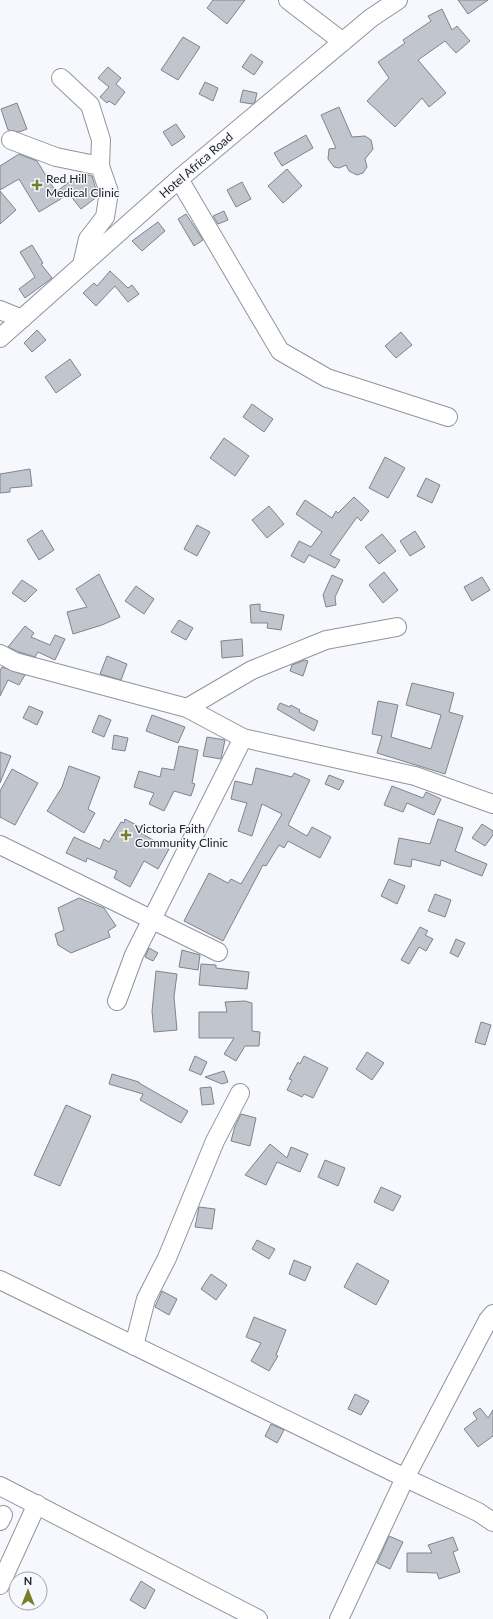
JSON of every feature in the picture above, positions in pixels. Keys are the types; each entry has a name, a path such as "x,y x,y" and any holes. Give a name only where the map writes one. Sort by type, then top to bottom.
{"street":[{"path":"288,0 343,42"},
{"name":"Hotel Africa Road","path":"0,338 179,179 371,18 398,0"},
{"path":"61,78 90,105 101,140 100,166 109,192 105,217 88,239 82,265"},
{"path":"11,140 56,157 100,166"},
{"path":"179,179 280,351 327,378 448,417"},
{"path":"0,310 22,319"},
{"path":"187,708 252,670 326,640 397,627"},
{"path":"0,654 15,662 187,708 243,738 415,776 493,804"},
{"path":"116,1001 134,955 243,738"},
{"path":"0,845 218,952"},
{"path":"134,1346 146,1299 167,1258 215,1141 240,1093"},
{"path":"0,1280 405,1478 478,1512 493,1522"},
{"path":"339,1619 405,1478 488,1320 493,1314"},
{"path":"0,1486 258,1619"},
{"path":"0,1584 5,1561 37,1504"}],"building":[{"path":"213,0 245,0 227,24 207,8"},
{"path":"458,0 488,0 468,14"},
{"path":"442,9 452,30 457,26 470,41 456,53 445,41 418,60 446,93 429,107 422,98 395,127 367,101 389,78 378,62 405,43 403,40 431,21 428,16"},
{"path":"183,37 200,47 178,80 161,70"},
{"path":"251,54 263,62 254,75 242,67"},
{"path":"108,67 121,78 116,84 125,92 115,105 109,101 107,103 100,97 109,87 98,78"},
{"path":"205,82 218,88 213,101 199,94"},
{"path":"243,90 257,93 255,102 252,104 240,102"},
{"path":"17,103 27,129 19,132 8,130 1,109"},
{"path":"339,107 352,137 365,136 371,140 373,149 365,159 367,167 363,173 357,175 349,171 346,165 339,168 334,167 328,159 329,149 336,148 321,115"},
{"path":"176,124 185,137 172,146 163,132"},
{"path":"306,135 313,148 282,166 274,153"},
{"name":"Red Hill Medical Clinic","path":"19,154 37,161 56,192 81,173 92,176 98,196 81,209 69,194 39,212 19,179 0,190 0,166"},
{"path":"287,169 302,186 283,203 268,186"},
{"path":"242,182 251,199 236,207 227,190"},
{"path":"0,191 16,210 0,224"},
{"path":"224,211 228,220 218,224 213,216"},
{"path":"186,214 203,240 194,246 178,219"},
{"path":"158,222 165,231 142,251 132,241"},
{"path":"32,245 43,263 41,264 52,278 25,298 19,289 35,277 20,252"},
{"path":"110,271 128,288 132,285 139,294 128,302 115,286 96,306 83,293 94,283 97,286"},
{"path":"37,330 46,340 32,352 24,343"},
{"path":"401,332 412,345 396,358 385,346"},
{"path":"70,359 81,375 56,393 45,377"},
{"path":"252,404 273,419 264,432 243,417"},
{"path":"224,438 249,456 235,476 210,458"},
{"path":"385,457 405,468 388,498 369,488"},
{"path":"30,469 32,486 10,488 10,492 0,493 0,474"},
{"path":"426,478 440,485 432,503 417,496"},
{"path":"354,497 369,511 361,521 357,517 330,555 340,560 335,568 309,555 304,563 291,556 299,541 311,547 322,532 296,514 305,500 332,518 336,511 338,513"},
{"path":"269,506 284,524 267,538 252,520"},
{"path":"197,525 210,532 197,556 184,549"},
{"path":"42,530 54,550 39,560 27,540"},
{"path":"415,531 425,547 410,556 400,541"},
{"path":"382,534 396,551 379,564 365,547"},
{"path":"384,572 398,590 383,603 369,585"},
{"path":"99,574 120,617 102,625 73,634 67,612 87,607 76,589"},
{"path":"332,575 343,580 335,597 336,605 326,607 323,595"},
{"path":"482,577 490,590 472,601 464,587"},
{"path":"22,580 37,590 25,602 12,593"},
{"path":"136,586 154,599 144,614 125,601"},
{"path":"260,604 260,611 284,615 281,630 267,628 268,623 251,623 250,605"},
{"path":"179,620 193,628 186,640 171,632"},
{"path":"25,626 34,633 31,637 50,645 55,635 65,639 55,660 38,652 35,657 8,647"},
{"path":"242,639 243,656 222,658 221,641"},
{"path":"107,656 127,664 121,680 100,674"},
{"path":"305,660 308,661 303,676 290,671 292,665"},
{"path":"2,667 25,675 19,685 8,680 0,696 0,671"},
{"path":"412,683 454,693 449,712 463,716 445,774 377,753 382,736 372,734 378,701 398,705 391,737 431,749 441,715 406,705"},
{"path":"280,703 290,707 291,705 300,710 299,712 318,721 314,731 277,709"},
{"path":"29,706 43,712 37,725 23,718"},
{"path":"99,715 111,720 104,737 92,732"},
{"path":"152,715 185,727 178,743 146,731"},
{"path":"114,735 128,738 125,751 112,749"},
{"path":"207,737 225,740 221,759 203,756"},
{"path":"179,746 198,750 192,783 195,784 191,796 174,791 164,811 149,804 154,793 134,787 139,771 160,777 162,768 174,770"},
{"path":"0,752 11,756 0,783"},
{"path":"69,766 100,777 88,809 95,813 84,833 47,811 62,787"},
{"path":"256,768 292,777 294,773 310,780 288,825 307,836 312,827 331,837 320,858 288,841 284,848 279,845 266,866 263,865 223,941 184,921 209,873 228,883 231,879 241,884 282,814 262,804 252,836 238,831 247,803 231,799 235,781 252,785"},
{"path":"12,769 38,783 15,825 0,817 0,791"},
{"path":"329,775 344,781 339,790 325,784"},
{"path":"392,786 423,798 426,792 441,799 434,815 407,803 403,812 384,805"},
{"path":"125,819 142,828 139,832 169,849 158,869 144,861 130,887 114,878 117,871 87,858 86,862 66,853 74,837 100,849 104,839 109,842 121,822 124,823"},
{"path":"438,819 463,828 455,851 487,864 482,876 441,860 440,866 412,859 411,867 394,864 399,838 430,844"},
{"path":"482,824 493,831 493,835 485,846 472,838"},
{"path":"389,879 405,886 397,904 381,896"},
{"path":"435,894 451,900 445,917 428,911"},
{"path":"79,898 104,908 116,926 108,931 110,937 71,953 58,945 55,934 64,930 58,908"},
{"path":"420,927 428,931 425,935 433,939 426,951 419,947 409,964 401,960"},
{"path":"456,939 465,943 458,957 450,953"},
{"path":"149,948 158,953 153,961 145,957"},
{"path":"182,950 200,955 198,970 179,967"},
{"path":"201,964 216,965 216,968 249,972 247,989 199,985"},
{"path":"156,971 177,974 174,997 177,1030 154,1032 152,1011"},
{"path":"245,1001 252,1003 252,1031 260,1032 259,1046 245,1046 236,1061 224,1054 234,1038 199,1038 199,1012 227,1012 225,1002"},
{"path":"481,1022 491,1025 485,1045 475,1042"},
{"path":"367,1052 384,1063 372,1080 356,1069"},
{"path":"195,1056 207,1062 201,1075 189,1070"},
{"path":"304,1056 328,1068 313,1098 304,1094 302,1097 287,1090 292,1080 289,1079 298,1062 300,1064"},
{"path":"224,1071 228,1082 222,1084 205,1077"},
{"path":"112,1074 139,1082 188,1111 181,1123 140,1100 143,1094 109,1084"},
{"path":"211,1087 214,1104 202,1105 200,1088"},
{"path":"66,1105 91,1116 60,1186 34,1175"},
{"path":"241,1114 256,1118 250,1146 231,1141 235,1126"},
{"path":"270,1144 287,1158 291,1147 308,1154 300,1172 277,1162 266,1185 245,1175"},
{"path":"325,1160 345,1168 338,1186 318,1177"},
{"path":"381,1187 401,1196 393,1211 374,1202"},
{"path":"199,1207 215,1209 212,1229 195,1227"},
{"path":"257,1240 275,1249 269,1259 252,1249"},
{"path":"294,1260 311,1267 305,1281 289,1274"},
{"path":"357,1263 389,1281 376,1305 344,1287"},
{"path":"211,1274 227,1285 216,1300 201,1289"},
{"path":"162,1291 177,1299 169,1315 155,1307"},
{"path":"254,1317 286,1330 276,1355 278,1356 269,1371 251,1361 261,1343 246,1337"},
{"path":"355,1394 369,1401 361,1415 348,1409"},
{"path":"480,1408 488,1418 493,1410 493,1436 478,1447 464,1429 477,1419 473,1413"},
{"path":"271,1424 284,1430 277,1443 265,1436"},
{"path":"389,1536 403,1542 390,1569 377,1563"},
{"path":"453,1537 458,1550 453,1552 460,1572 439,1579 437,1573 407,1572 407,1553 432,1553 428,1545"},
{"path":"141,1581 155,1590 145,1609 130,1600"}],"place":[{"name":"Red Hill Medical Clinic","path":"37,185"},
{"name":"Victoria Faith Community Clinic","path":"126,835"}]}
